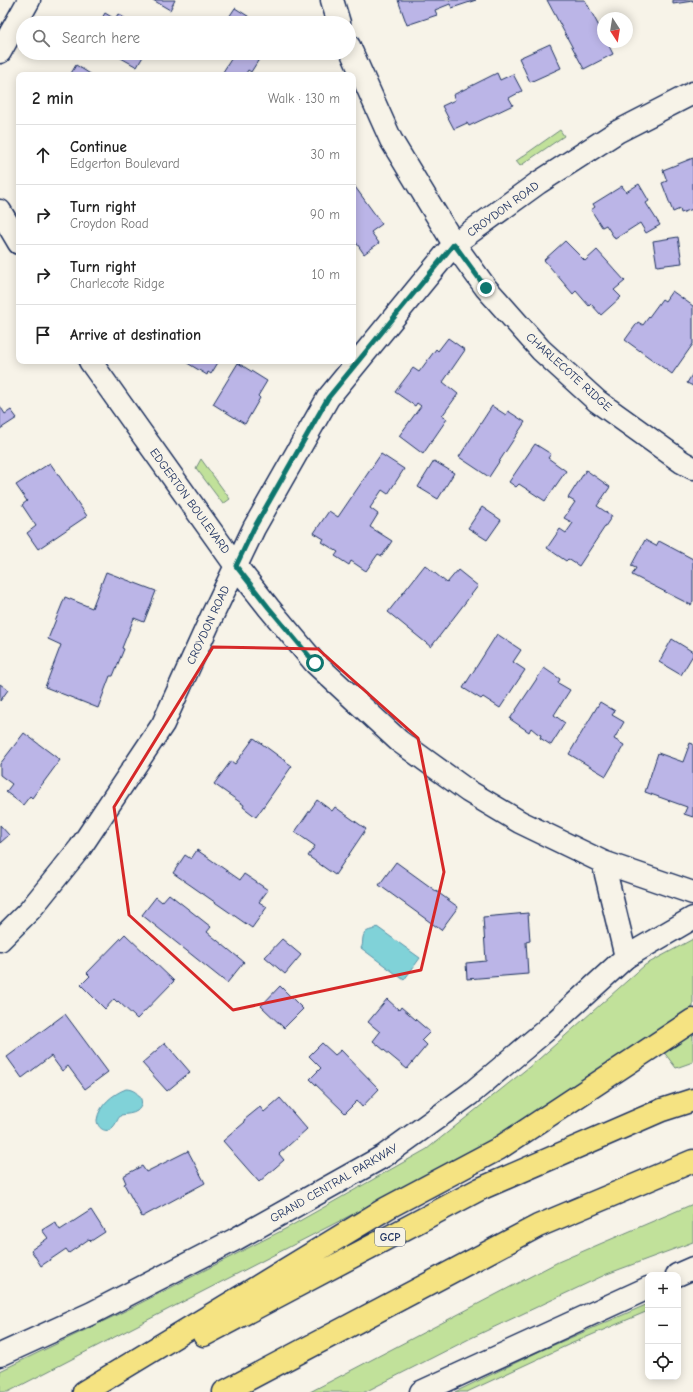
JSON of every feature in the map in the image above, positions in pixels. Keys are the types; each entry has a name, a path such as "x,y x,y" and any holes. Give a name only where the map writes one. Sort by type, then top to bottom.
{"highway":[{"path":"84,1392 387,1208 498,1149 693,1020"},
{"name":"GCP","path":"96,1392 480,1189 662,1110 693,1100"},
{"path":"224,1392 538,1226 693,1161"}],"street":[{"path":"20,16 29,0"},
{"path":"332,0 337,16"},
{"path":"0,52 16,23"},
{"name":"CHARLECOTE RIDGE","path":"355,60 391,140 454,244 486,288 541,350 597,401 682,462 693,468"},
{"name":"CROYDON ROAD","path":"356,364 454,244 538,183 617,132 693,93"},
{"path":"0,211 16,238"},
{"name":"EDGERTON BOULEVARD","path":"92,364 236,566 269,608 315,663 399,741 468,791 520,822 603,862 693,893"},
{"name":"CROYDON ROAD","path":"0,940 30,910 80,848 163,724 254,528 328,398 356,364"},
{"path":"603,862 626,957"},
{"name":"GRAND CENTRAL PARKWAY","path":"0,1354 92,1313 234,1240 384,1156 470,1094 545,1030 626,957 693,918"},
{"path":"681,1273 693,1268"},
{"path":"421,1392 645,1289"}],"highlighted area":[{"path":"213,647 318,649 418,738 444,872 421,970 233,1010 129,915 114,807"}],"green space":[{"path":"560,130 564,136 520,166 516,161"},
{"path":"201,459 230,499 223,504 196,468"},
{"path":"693,939 693,1007 503,1133 419,1180 8,1392 0,1392 0,1371 129,1309 287,1228 427,1149 539,1059 645,965"},
{"path":"693,1033 693,1062 676,1068 663,1051"},
{"path":"693,1204 693,1242 607,1274 471,1338 365,1392 310,1392 558,1262"},
{"path":"645,1305 645,1312 568,1345 467,1392 455,1392 540,1351"}],"water":[{"path":"377,927 420,958 404,980 361,948 365,933"},
{"path":"126,1089 134,1091 140,1097 140,1107 134,1113 121,1115 110,1130 100,1128 97,1120 98,1115 104,1105 116,1094"}],"building":[{"path":"153,0 175,0 170,10"},
{"path":"398,0 476,0 452,8 450,4 435,10 437,15 407,25"},
{"path":"547,0 585,0 597,23 597,48 610,48 613,54 584,69"},
{"path":"673,0 693,0 693,1 673,4"},
{"path":"235,8 248,16 230,16"},
{"path":"105,13 110,16 103,16"},
{"path":"550,44 561,68 530,82 519,58"},
{"path":"124,60 141,60 137,67"},
{"path":"231,60 259,60 251,72 248,70 247,72 223,72"},
{"path":"76,65 87,72 72,72"},
{"path":"497,73 500,80 513,74 522,91 509,98 513,105 469,126 467,123 454,129 442,106 455,100 453,95"},
{"path":"693,158 693,209 681,213 680,209 673,212 662,183 667,181 663,170"},
{"path":"639,184 649,201 646,203 660,225 646,233 640,223 615,239 606,225 602,227 591,210 595,207 593,204 622,186 626,192"},
{"path":"356,188 382,224 371,232 379,243 364,254 356,242"},
{"path":"678,237 682,263 657,266 653,241"},
{"path":"565,241 585,261 597,250 625,281 614,290 621,297 601,315 591,304 589,306 576,291 573,294 544,260"},
{"path":"672,291 693,306 693,344 672,374 625,340 638,322 643,325 662,299 665,301"},
{"path":"448,338 465,350 443,382 458,394 442,416 447,419 423,454 399,436 421,406 417,403 415,406 395,392 413,368 419,372 436,349 438,351"},
{"path":"189,364 217,364 211,374 208,372 207,375"},
{"path":"237,364 267,381 258,396 260,398 245,424 213,404"},
{"path":"693,373 693,386 687,383"},
{"path":"0,406 5,414 11,410 17,418 0,429"},
{"path":"492,406 506,415 508,411 525,422 489,477 459,457"},
{"path":"535,444 551,454 548,458 566,471 545,501 519,484 516,487 509,482"},
{"path":"381,454 404,469 388,494 382,490 370,508 378,514 370,527 392,541 382,556 378,554 366,571 351,561 349,565 335,556 338,552 322,542 324,539 314,533 329,511 338,517"},
{"path":"434,461 454,473 438,499 418,487"},
{"path":"50,463 87,516 38,549 27,533 36,526 22,505 27,501 16,485"},
{"path":"586,470 610,487 597,506 612,516 579,566 568,559 566,561 547,548 560,529 566,533 573,523 564,518 575,502 568,498"},
{"path":"482,507 501,520 487,540 468,528"},
{"path":"645,540 656,546 659,541 693,559 693,601 691,605 632,575 636,568 631,566"},
{"path":"425,565 447,583 458,570 478,586 431,647 388,612"},
{"path":"106,572 156,591 144,622 134,618 122,648 124,649 113,676 110,676 98,708 45,687 61,645 48,639 65,597 92,608"},
{"path":"497,634 521,650 513,662 525,670 500,708 483,697 481,699 463,688"},
{"path":"672,639 693,652 693,655 681,675 659,662"},
{"path":"544,668 560,679 558,683 570,690 554,715 565,723 551,745 540,738 541,735 531,728 529,732 510,719"},
{"path":"0,684 8,690 0,701"},
{"path":"600,702 615,711 612,715 624,722 614,739 624,745 606,776 569,754"},
{"path":"24,733 60,760 32,798 30,796 23,805 6,792 12,784 0,775 0,764"},
{"path":"254,738 292,766 256,817 243,807 244,805 214,784 231,761 235,764"},
{"path":"690,743 693,744 693,817 684,814 687,807 645,792 658,753 683,762"},
{"path":"317,800 332,811 335,807 366,829 335,875 308,856 315,846 295,832"},
{"path":"0,825 9,835 0,843"},
{"path":"197,850 240,880 244,874 268,890 259,902 267,907 252,928 173,873 185,855 191,859"},
{"path":"396,862 458,907 441,930 379,885"},
{"path":"169,894 211,927 207,932 244,962 227,983 142,915 156,897 162,902"},
{"path":"528,913 530,941 526,942 528,974 467,979 466,963 486,961 483,917"},
{"path":"125,934 174,981 137,1019 114,999 105,1009 81,985 90,976 87,973"},
{"path":"282,939 301,955 285,974 265,957"},
{"path":"280,986 303,1009 284,1028 261,1006"},
{"path":"387,999 399,1010 401,1007 430,1032 422,1040 427,1045 407,1069 373,1041 380,1032 368,1022"},
{"path":"65,1014 108,1072 85,1089 68,1066 62,1071 51,1056 22,1078 7,1057"},
{"path":"165,1043 190,1072 167,1091 142,1063"},
{"path":"322,1043 335,1055 341,1050 379,1089 362,1107 357,1101 345,1113 310,1079 321,1068 309,1056"},
{"path":"280,1098 307,1129 279,1154 284,1160 259,1182 223,1141 245,1122 244,1120 260,1107 264,1112"},
{"path":"188,1151 205,1183 142,1217 124,1184 126,1183 123,1176 142,1166 146,1172"},
{"path":"91,1210 105,1232 91,1241 89,1239 69,1253 66,1249 41,1266 31,1250 48,1238 42,1230 55,1222 60,1230"}],"route":[{"path":"315,663 236,566 254,528 328,398 454,244 486,288"}]}
